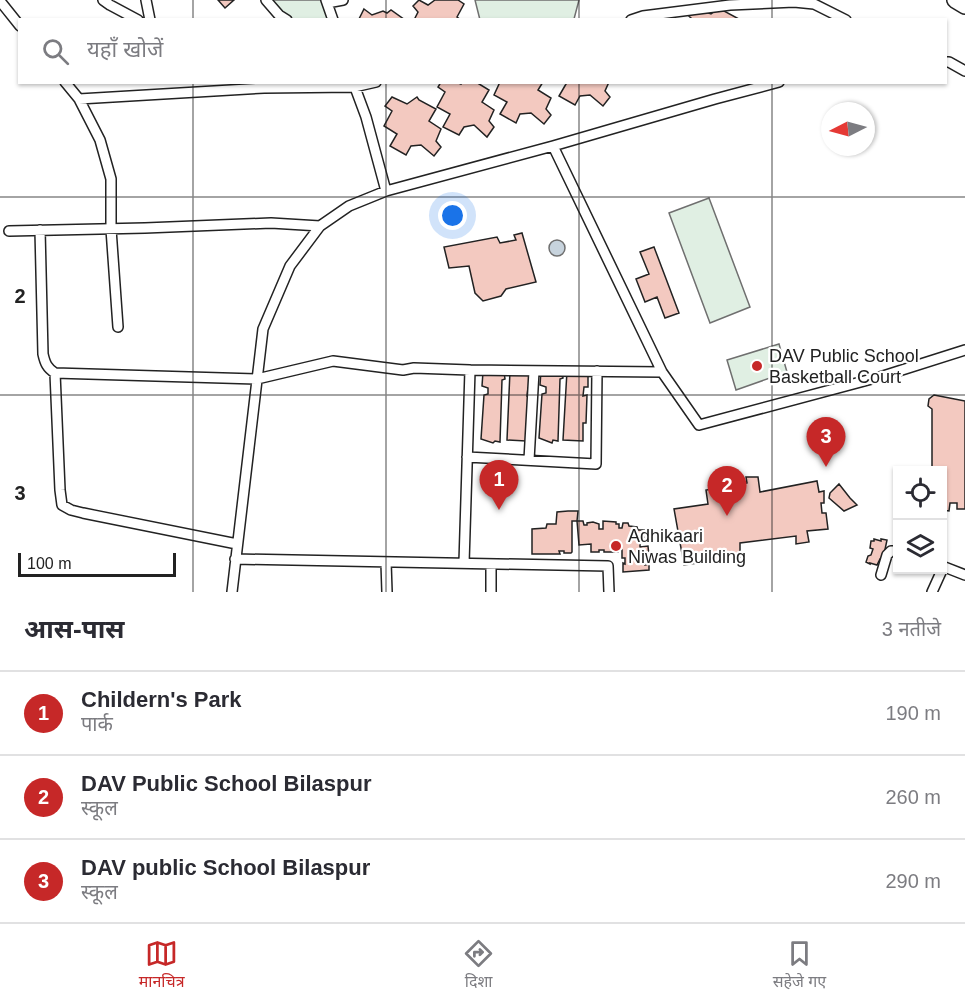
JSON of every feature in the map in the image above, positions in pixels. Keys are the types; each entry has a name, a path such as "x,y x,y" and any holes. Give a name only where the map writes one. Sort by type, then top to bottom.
{"main road":[{"path":"955,0 965,6"}],"street":[{"path":"103,0 134,18"},
{"path":"146,0 150,18"},
{"path":"266,0 284,18"},
{"path":"332,18 327,2 343,0"},
{"path":"698,9 706,0"},
{"path":"0,1 18,24"},
{"path":"637,18 730,5 794,2 814,4 842,18"},
{"path":"947,62 965,71"},
{"path":"68,84 79,99 100,140 111,179 111,229 118,327"},
{"path":"211,84 216,91"},
{"path":"232,592 263,329 290,266 320,226 349,206 386,191 771,84"},
{"path":"79,99 353,85 366,117 386,191"},
{"path":"553,146 662,372 699,425 883,376 965,351"},
{"path":"9,231 271,223 320,226"},
{"path":"40,230 44,354 49,369 55,373 257,379 333,361 403,370 414,368 662,372"},
{"path":"464,563 470,370"},
{"path":"529,460 534,371"},
{"path":"467,457 596,464 597,371"},
{"path":"55,373 62,505 83,513 237,544"},
{"path":"881,575 887,555 893,552"},
{"path":"235,559 608,566 609,592"},
{"path":"386,562 387,592"},
{"path":"491,564 492,592"},
{"path":"947,569 965,575"},
{"path":"932,592 939,574"}],"green space":[{"path":"266,0 326,0 330,18 286,18"},
{"path":"475,0 579,0 574,18 480,18"},
{"path":"709,198 750,307 710,323 669,213"},
{"name":"DAV Public School Basketball Court","path":"779,344 787,372 736,390 727,360"}],"shaded area":[{"path":"557,240 563,242 565,248 563,254 557,256 551,254 549,248 551,242"}],"building":[{"path":"218,0 234,0 225,8"},
{"path":"419,0 428,5 435,0 458,0 464,4 458,18 415,18 418,12 413,6"},
{"path":"720,7 737,18 691,18 689,16 698,9 711,14"},
{"path":"364,9 372,15 383,11 387,13 391,10 402,18 360,18"},
{"path":"440,84 479,84 489,90 482,102 494,110 489,121 494,127 487,137 474,125 464,127 459,135 443,127 450,114 437,107 445,92 438,87"},
{"path":"499,84 542,84 538,90 551,98 546,109 551,115 544,124 531,113 520,114 516,123 500,114 507,102 494,95"},
{"path":"566,84 608,84 605,91 610,97 603,106 590,95 580,96 575,105 559,96"},
{"path":"392,97 407,104 417,97 436,109 429,121 441,129 436,141 441,147 434,156 421,145 411,146 406,155 390,146 397,134 384,126 392,111 385,106"},
{"path":"522,233 536,282 506,289 501,296 483,301 475,293 469,266 449,268 444,247 497,237 500,243 516,240 514,235"},
{"path":"654,247 679,313 665,318 657,297 645,302 636,279 649,274 640,252"},
{"path":"510,371 532,371 532,388 528,388 527,396 530,396 530,423 526,424 526,441 507,440"},
{"path":"541,371 562,371 558,441 553,440 552,443 539,438 542,394 546,393 546,387 540,385"},
{"path":"567,371 588,374 588,387 584,387 583,396 587,395 583,441 563,440"},
{"path":"483,372 504,372 500,442 493,443 481,439 484,395 488,394 488,388 482,386"},
{"path":"934,395 965,401 965,509 957,509 957,503 950,503 949,511 947,511 947,466 932,466 932,409 928,406 929,399"},
{"path":"746,477 758,477 760,492 817,481 819,492 824,491 824,503 821,503 822,513 826,513 828,529 807,531 809,542 796,544 796,536 740,543 740,557 684,565 674,509 708,504 706,490 747,483"},
{"path":"839,484 857,505 844,511 829,498 830,493"},
{"path":"578,511 577,521 572,521 572,552 532,554 532,529 546,528 547,524 556,524 557,512"},
{"name":"Adhikaari Niwas Building","path":"577,521 583,521 584,525 593,522 599,524 599,529 603,529 603,521 616,522 619,528 622,528 623,523 628,523 629,526 637,527 638,530 648,530 648,537 637,538 637,540 640,547 648,546 649,556 645,556 645,565 649,564 649,570 623,572 625,558 622,558 622,550 591,552 591,544 579,545"},
{"path":"874,539 887,540 883,559 880,559 877,565 866,562 868,556 871,555 873,549 870,548 871,541"}],"place":[{"name":"DAV Public School Basketball Court","path":"757,366"},
{"name":"DAV public School Bilaspur","path":"826,467"},
{"name":"Childern's Park","path":"499,510"},
{"name":"DAV Public School Bilaspur","path":"727,516"},
{"name":"Adhikaari Niwas Building","path":"616,546"}]}
